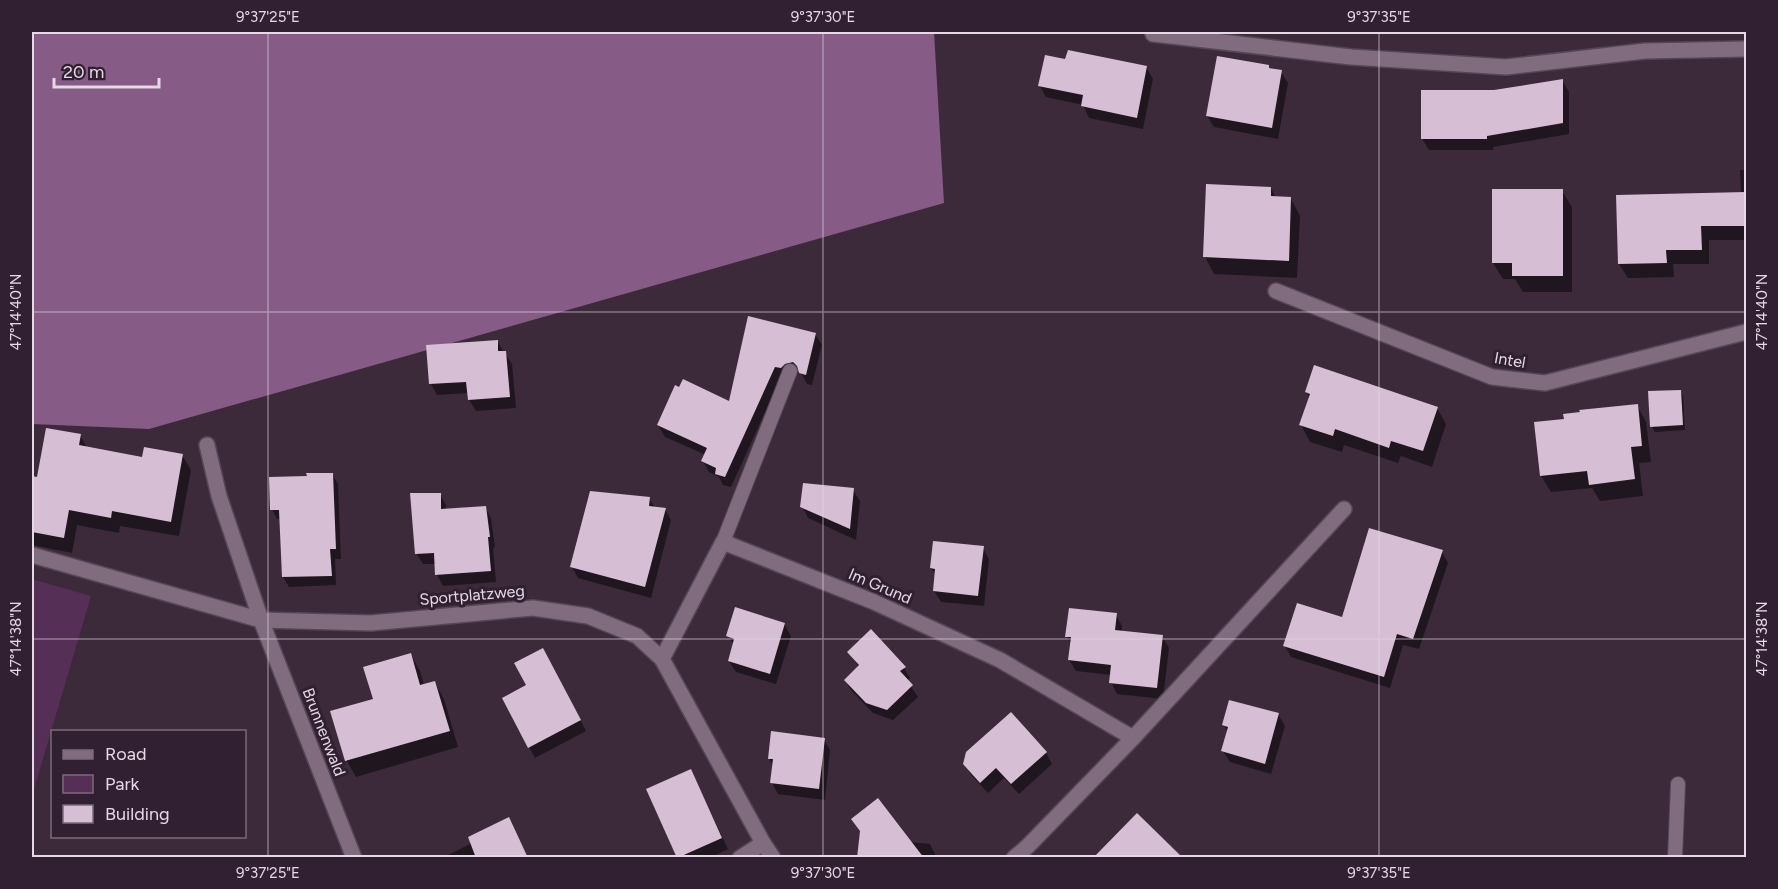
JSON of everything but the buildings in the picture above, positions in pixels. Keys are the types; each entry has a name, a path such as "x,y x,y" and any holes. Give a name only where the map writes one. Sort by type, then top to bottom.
{"street":[{"path":"1153,34 1351,57 1506,67 1645,51 1746,49"},
{"name":"Intel","path":"1276,291 1492,377 1545,383 1746,332"},
{"path":"207,445 219,496 261,620"},
{"path":"1014,858 1133,738 1344,509"},
{"path":"662,659 723,542"},
{"name":"Im Grund","path":"723,542 874,602 1000,660 1133,738"},
{"name":"Sportplatzweg","path":"32,555 261,620 371,623 533,608 588,616 637,636 662,659 773,858"},
{"name":"Brunnenwald","path":"261,620 354,858"},
{"path":"740,858 763,843"}],"lane":[{"path":"723,542 790,371"},
{"path":"1675,858 1678,784"}],"green space":[{"path":"32,579 91,596 32,796"}],"shaded area":[{"path":"32,32 934,32 944,203 149,429 32,424"}]}
